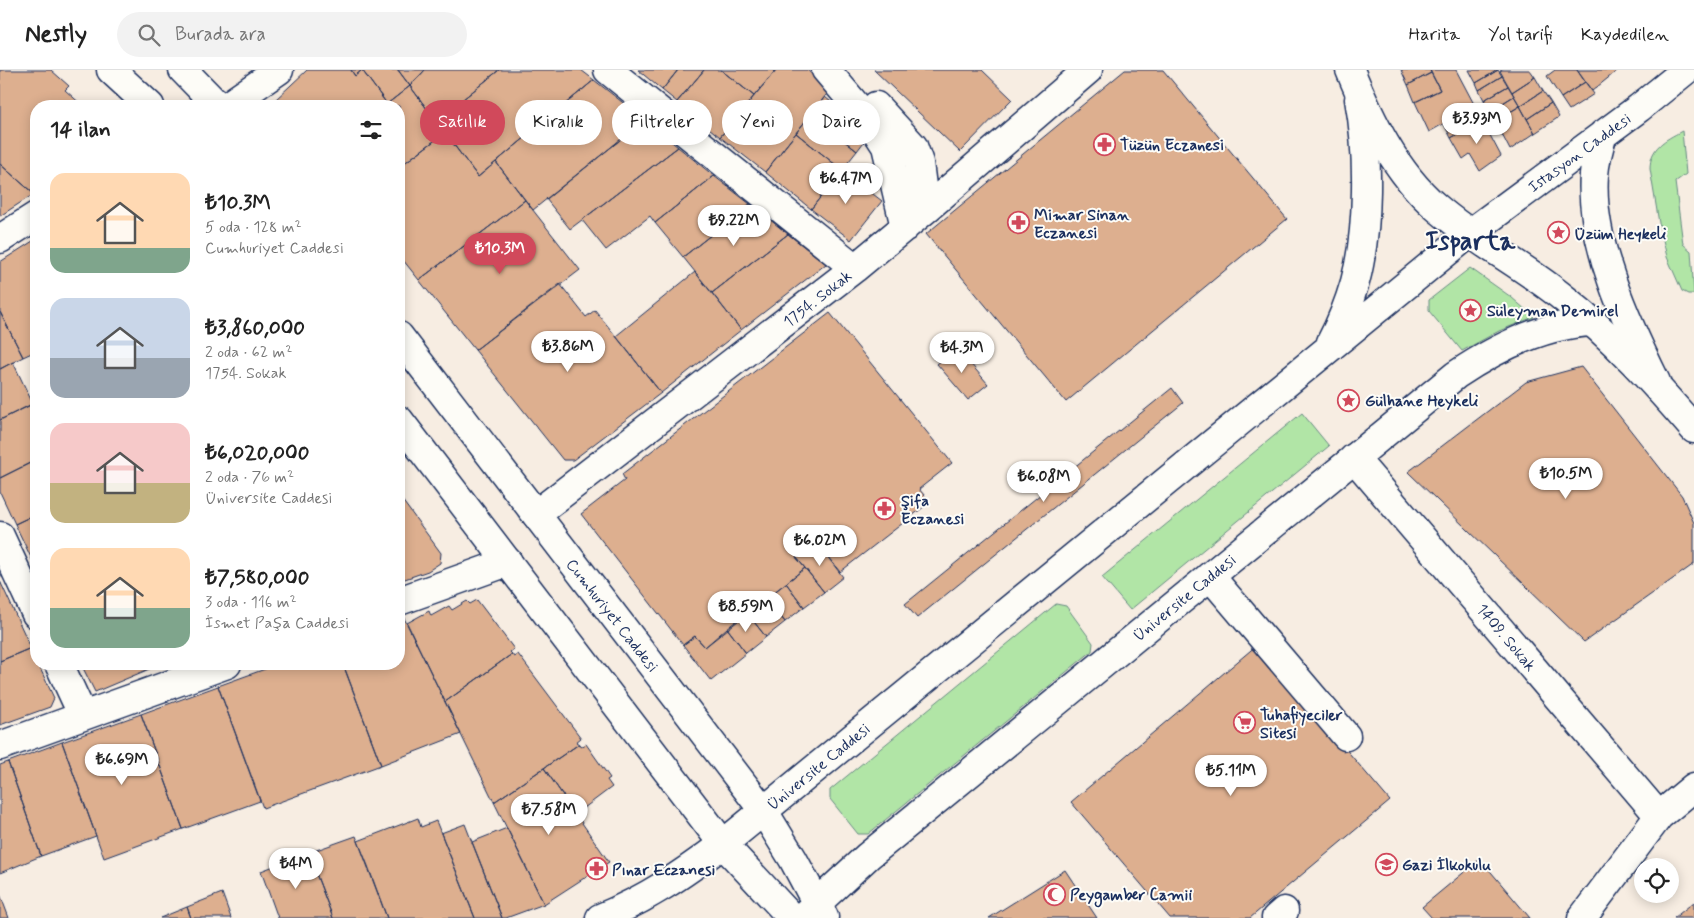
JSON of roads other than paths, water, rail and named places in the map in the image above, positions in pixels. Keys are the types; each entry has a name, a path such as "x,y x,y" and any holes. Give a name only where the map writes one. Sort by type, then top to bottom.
{"street":[{"path":"111,70 144,100"},
{"path":"183,70 212,100"},
{"path":"236,100 280,70"},
{"path":"608,70 856,268"},
{"path":"826,70 871,124 886,146 904,227"},
{"name":"1754. Sokak","path":"536,514 856,268 1088,70"},
{"name":"Istasyon Caddesi","path":"1470,233 1639,108 1686,70"},
{"path":"1353,79 1386,145 1411,180 1436,207 1470,233 1530,271 1593,322 1627,354 1694,429"},
{"path":"1328,348 1349,303 1360,259 1364,226 1366,165 1362,114 1353,79"},
{"path":"880,110 913,146 919,163 925,210"},
{"path":"1603,134 1594,174 1595,212 1599,234 1624,313 1660,390"},
{"path":"0,239 30,220"},
{"name":"Üniversite Caddesi","path":"600,918 624,908 678,878 723,844 1470,233"},
{"name":"Üniversite Caddesi","path":"814,913 868,856 1456,375 1491,354 1544,331 1566,325 1593,322"},
{"name":"Cumhuriyet Caddesi","path":"405,344 763,810 793,859 814,913"},
{"path":"405,428 723,844 792,918"},
{"name":"1409. Sokak","path":"1354,458 1659,816"},
{"path":"0,536 30,601"},
{"path":"405,599 508,562"},
{"path":"1210,576 1346,736"},
{"path":"62,670 83,716"},
{"path":"0,746 210,670"},
{"path":"1582,918 1659,816 1694,787"}],"place":[{"name":"Tüzün Eczanesi","path":"1104,144"},
{"name":"Mimar Sinan Eczanesi","path":"1018,223"},
{"name":"Üzüm Heykeli","path":"1558,233"},
{"name":"Süleyman Demirel","path":"1471,310"},
{"name":"Gülhane Heykeli","path":"1349,400"},
{"name":"Şifa Eczanesi","path":"885,509"},
{"name":"Tuhafiyeciler Sitesi","path":"1244,723"},
{"name":"Gazi İlkokulu","path":"1386,864"},
{"name":"Pınar Eczanesi","path":"596,869"},
{"name":"Peygamber Camii","path":"1054,894"}],"district":[{"name":"Isparta","path":"1470,240"}]}
